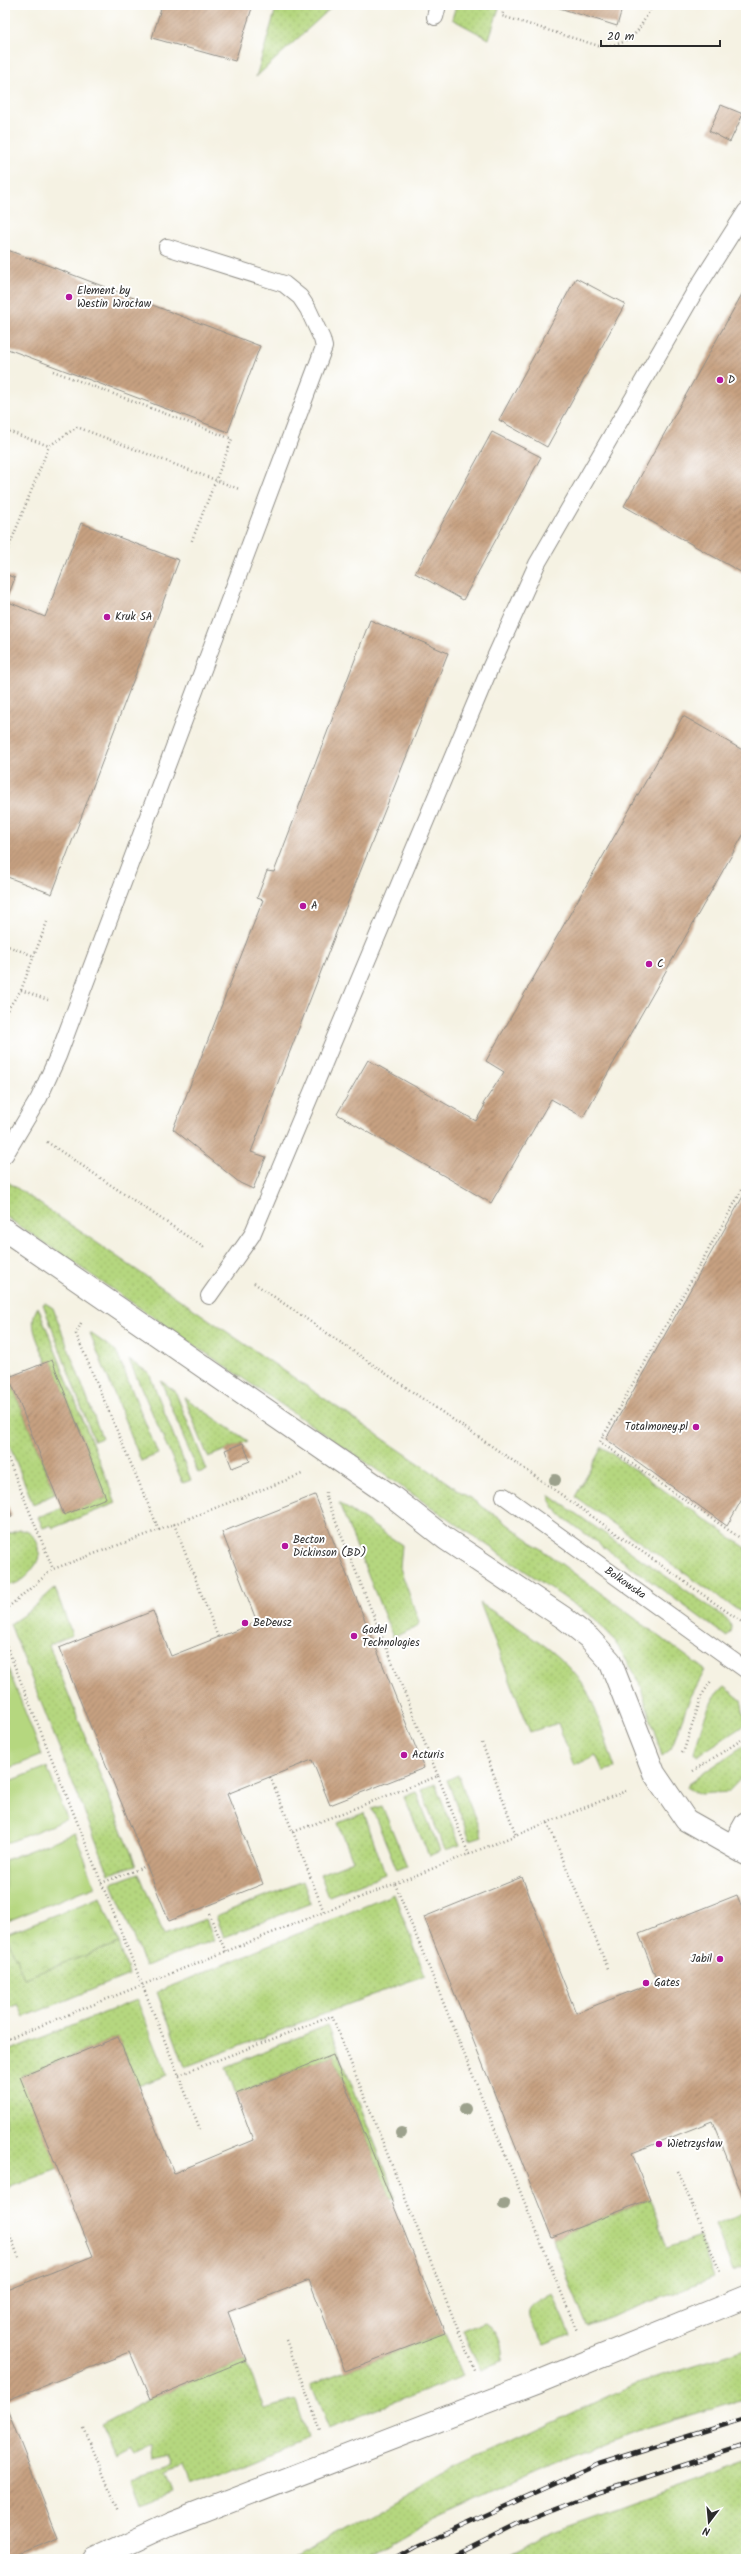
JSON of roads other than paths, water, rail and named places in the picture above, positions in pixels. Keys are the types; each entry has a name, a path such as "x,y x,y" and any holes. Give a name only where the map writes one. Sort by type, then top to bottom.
{"street":[{"path":"5,1230 391,1496 446,1539 564,1618 589,1638 610,1661 654,1773 663,1790 686,1820 739,1850 746,1823"},
{"path":"95,2559 170,2524 531,2385 746,2297"}],"lane":[{"path":"209,1296 252,1235 487,675 537,564 694,293 746,211"},
{"path":"5,1155 39,1098 58,1056 324,347 322,339 304,303 284,284 167,247"},
{"name":"Bolkowska","path":"504,1496 746,1670"}],"railway":[{"path":"394,2559 415,2547 599,2464 746,2418"},
{"path":"447,2559 521,2522 594,2494 746,2445"}],"place":[{"name":"Element by Westin Wrocław","path":"69,297"},
{"name":"D","path":"720,380"},
{"name":"Kruk SA","path":"107,617"},
{"name":"A","path":"303,906"},
{"name":"C","path":"649,964"},
{"name":"Totalmoney.pl","path":"696,1427"},
{"name":"Becton Dickinson (BD)","path":"285,1546"},
{"name":"BeDeusz","path":"245,1623"},
{"name":"Godel Technologies","path":"354,1636"},
{"name":"Acturis","path":"404,1755"},
{"name":"Jabil","path":"720,1959"},
{"name":"Gates","path":"646,1983"},
{"name":"Wietrzysław","path":"659,2144"}]}
